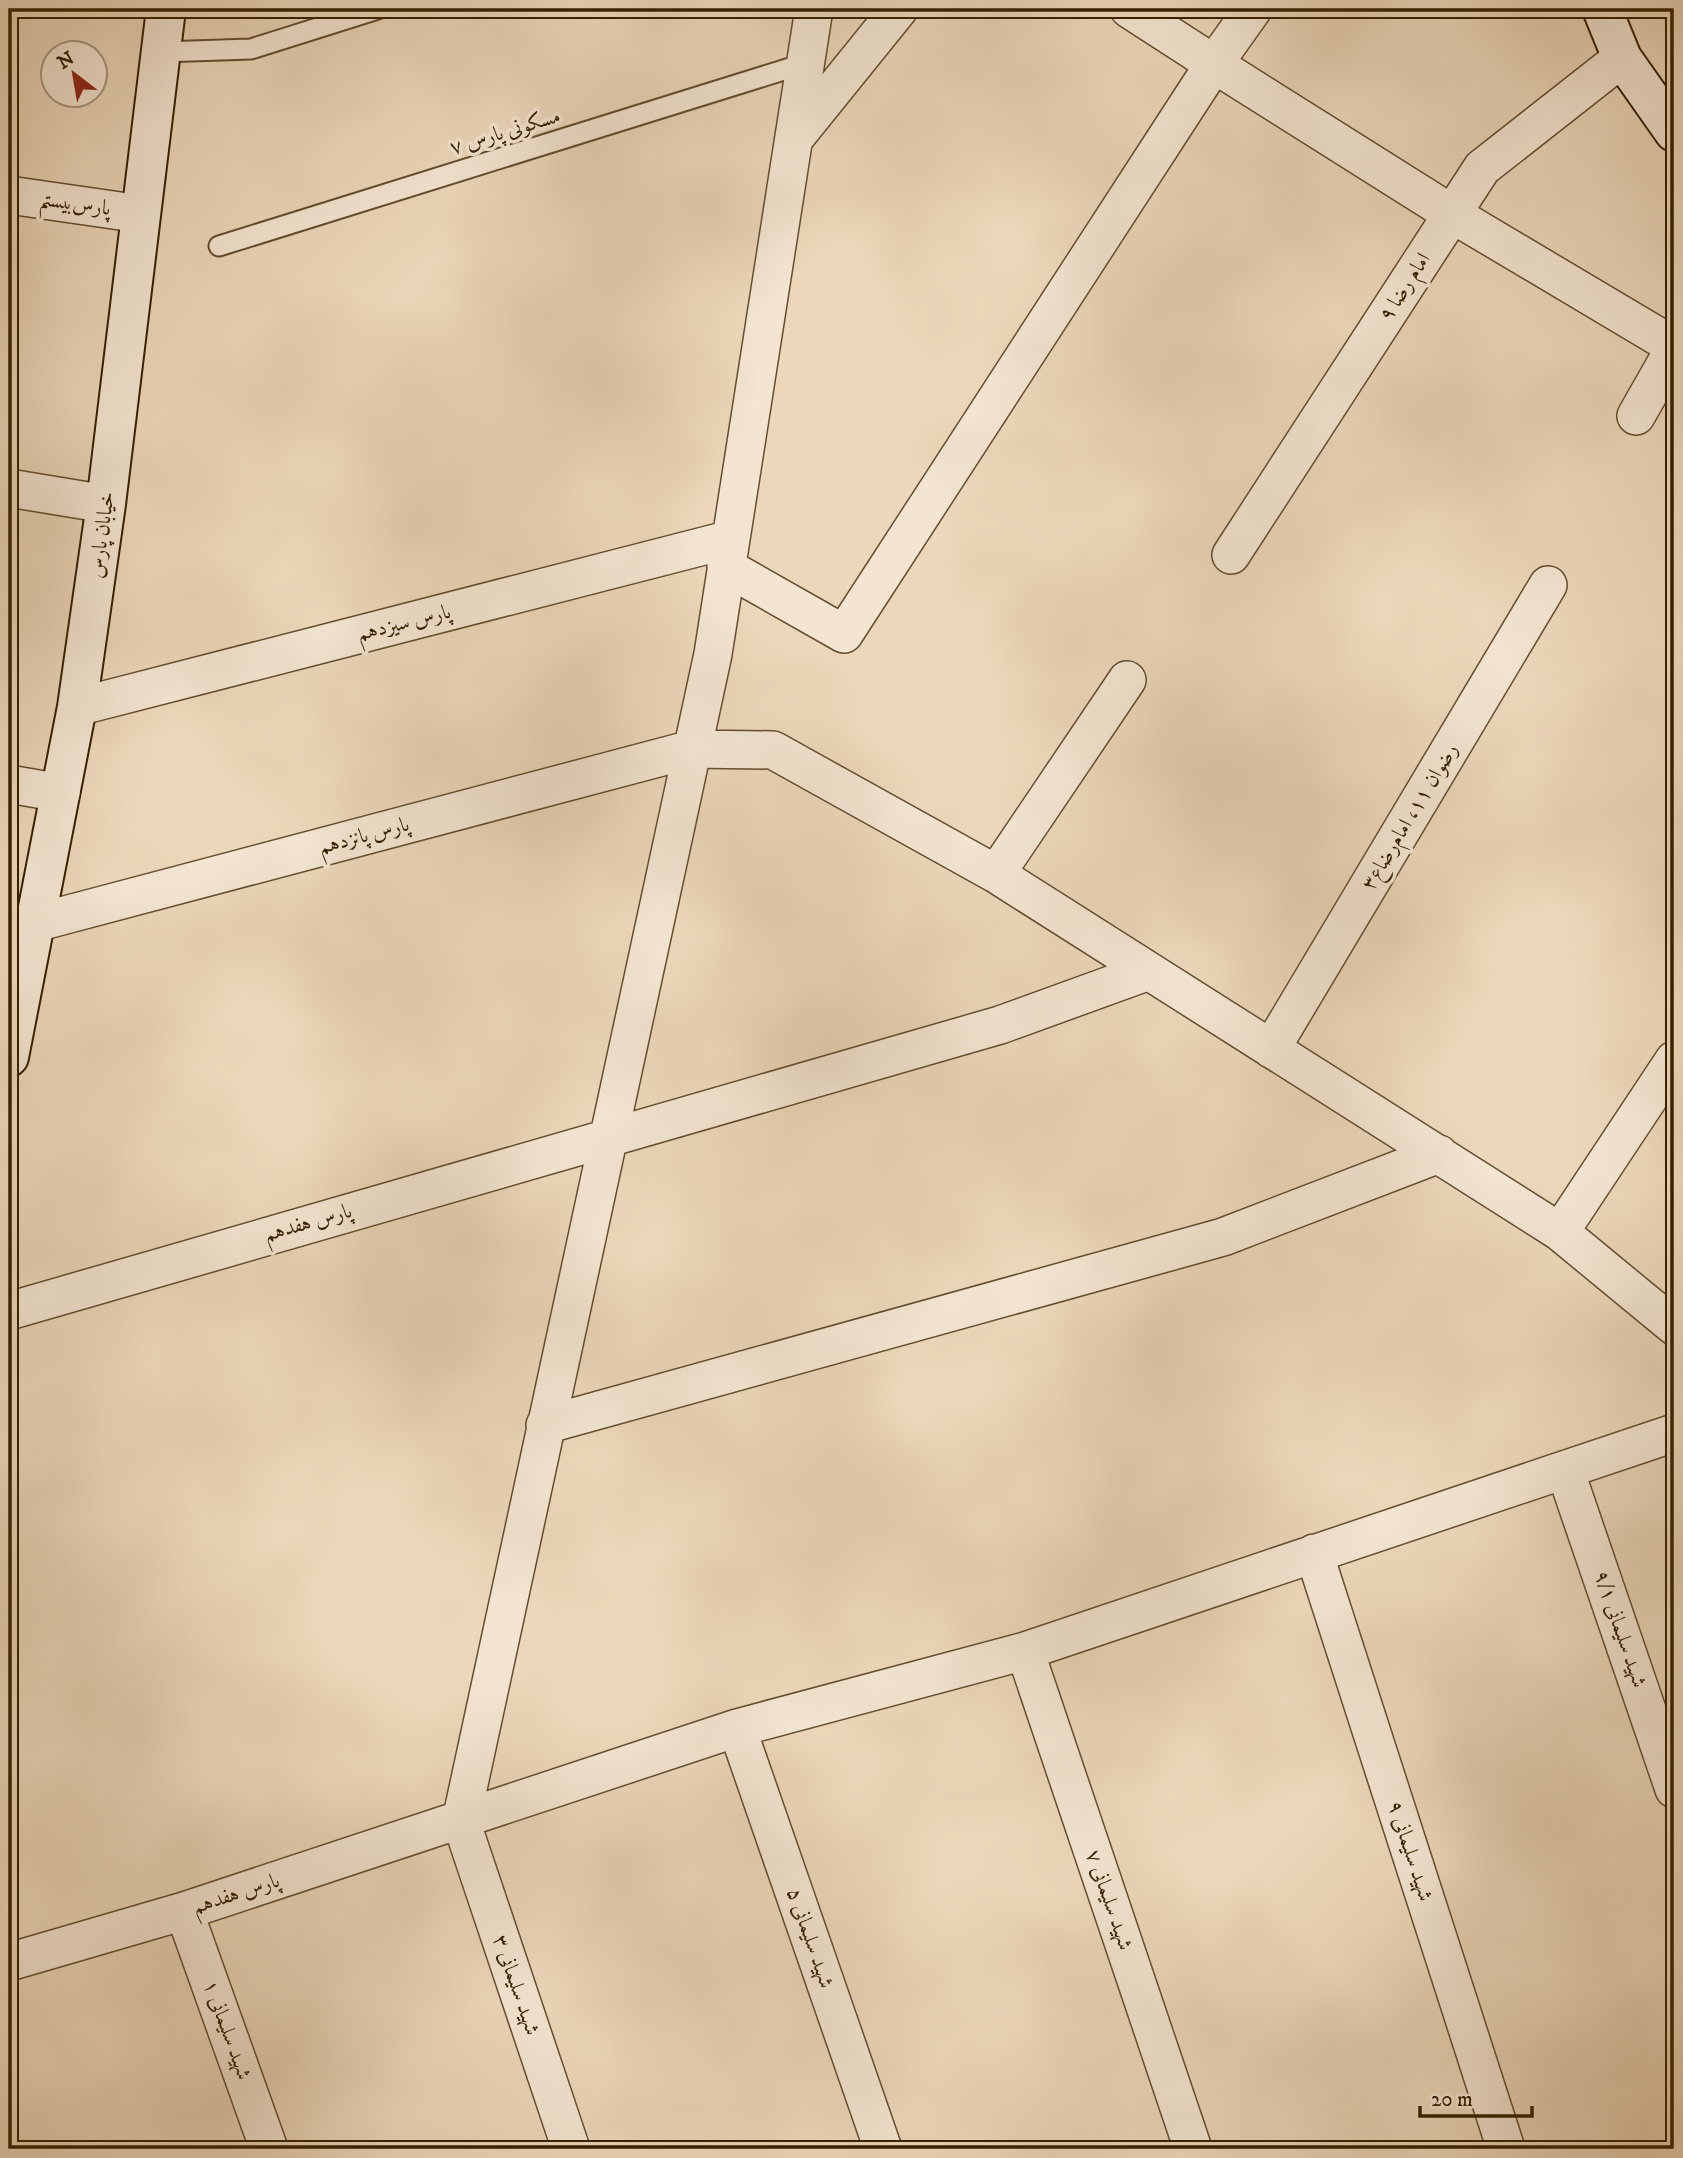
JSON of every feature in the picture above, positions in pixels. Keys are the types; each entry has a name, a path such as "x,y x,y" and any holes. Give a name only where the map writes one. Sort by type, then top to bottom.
{"main road":[{"name":"خیابان پارس","path":"9,1057 77,708 106,504 166,9"},
{"path":"1602,9 1622,58 1669,111"}],"street":[{"path":"461,1821 713,654 814,9"},
{"path":"793,141 899,9"},
{"path":"1129,9 1452,214 1674,347 1636,416"},
{"path":"728,553 844,634 1214,64 1253,9"},
{"name":"امام رضا ۹","path":"1231,555 1482,168 1622,58"},
{"name":"پارس‌بیستم","path":"9,195 141,214"},
{"path":"9,488 106,504"},
{"name":"پارس‌ سیزدهم","path":"77,708 728,553"},
{"name":"رضوان ۱۱، امام‌رضا‌ع‌۳","path":"1271,1049 1548,585"},
{"path":"996,874 1127,680"},
{"name":"پارس‌ پانزدهم","path":"35,922 692,749 773,750 996,874 1560,1231 1674,1326"},
{"path":"9,784 61,793"},
{"name":"پارس‌ هفدهم","path":"9,1311 1000,1025 1149,971"},
{"path":"1560,1231 1674,1059"},
{"path":"545,1425 1223,1237 1439,1154"},
{"name":"پارس‌ هفدهم","path":"9,1962 184,1911 737,1728 1025,1651 1674,1433"},
{"name":"شهید سلیمانی ۹/۱","path":"1565,1470 1674,1789"},
{"name":"شهید سلیمانی ۹","path":"1314,1553 1506,2149"},
{"name":"شهید سلیمانی ۷","path":"1025,1651 1193,2149"},
{"name":"شهید سلیمانی ۵","path":"737,1728 883,2149"},
{"name":"شهید سلیمانی ۳","path":"461,1821 571,2149"},
{"name":"شهید سلیمانی ۱","path":"184,1911 269,2149"}],"lane":[{"path":"161,52 251,49 378,9"},
{"name":"مسکونی ‌پارس ۷","path":"219,246 806,63"}]}
